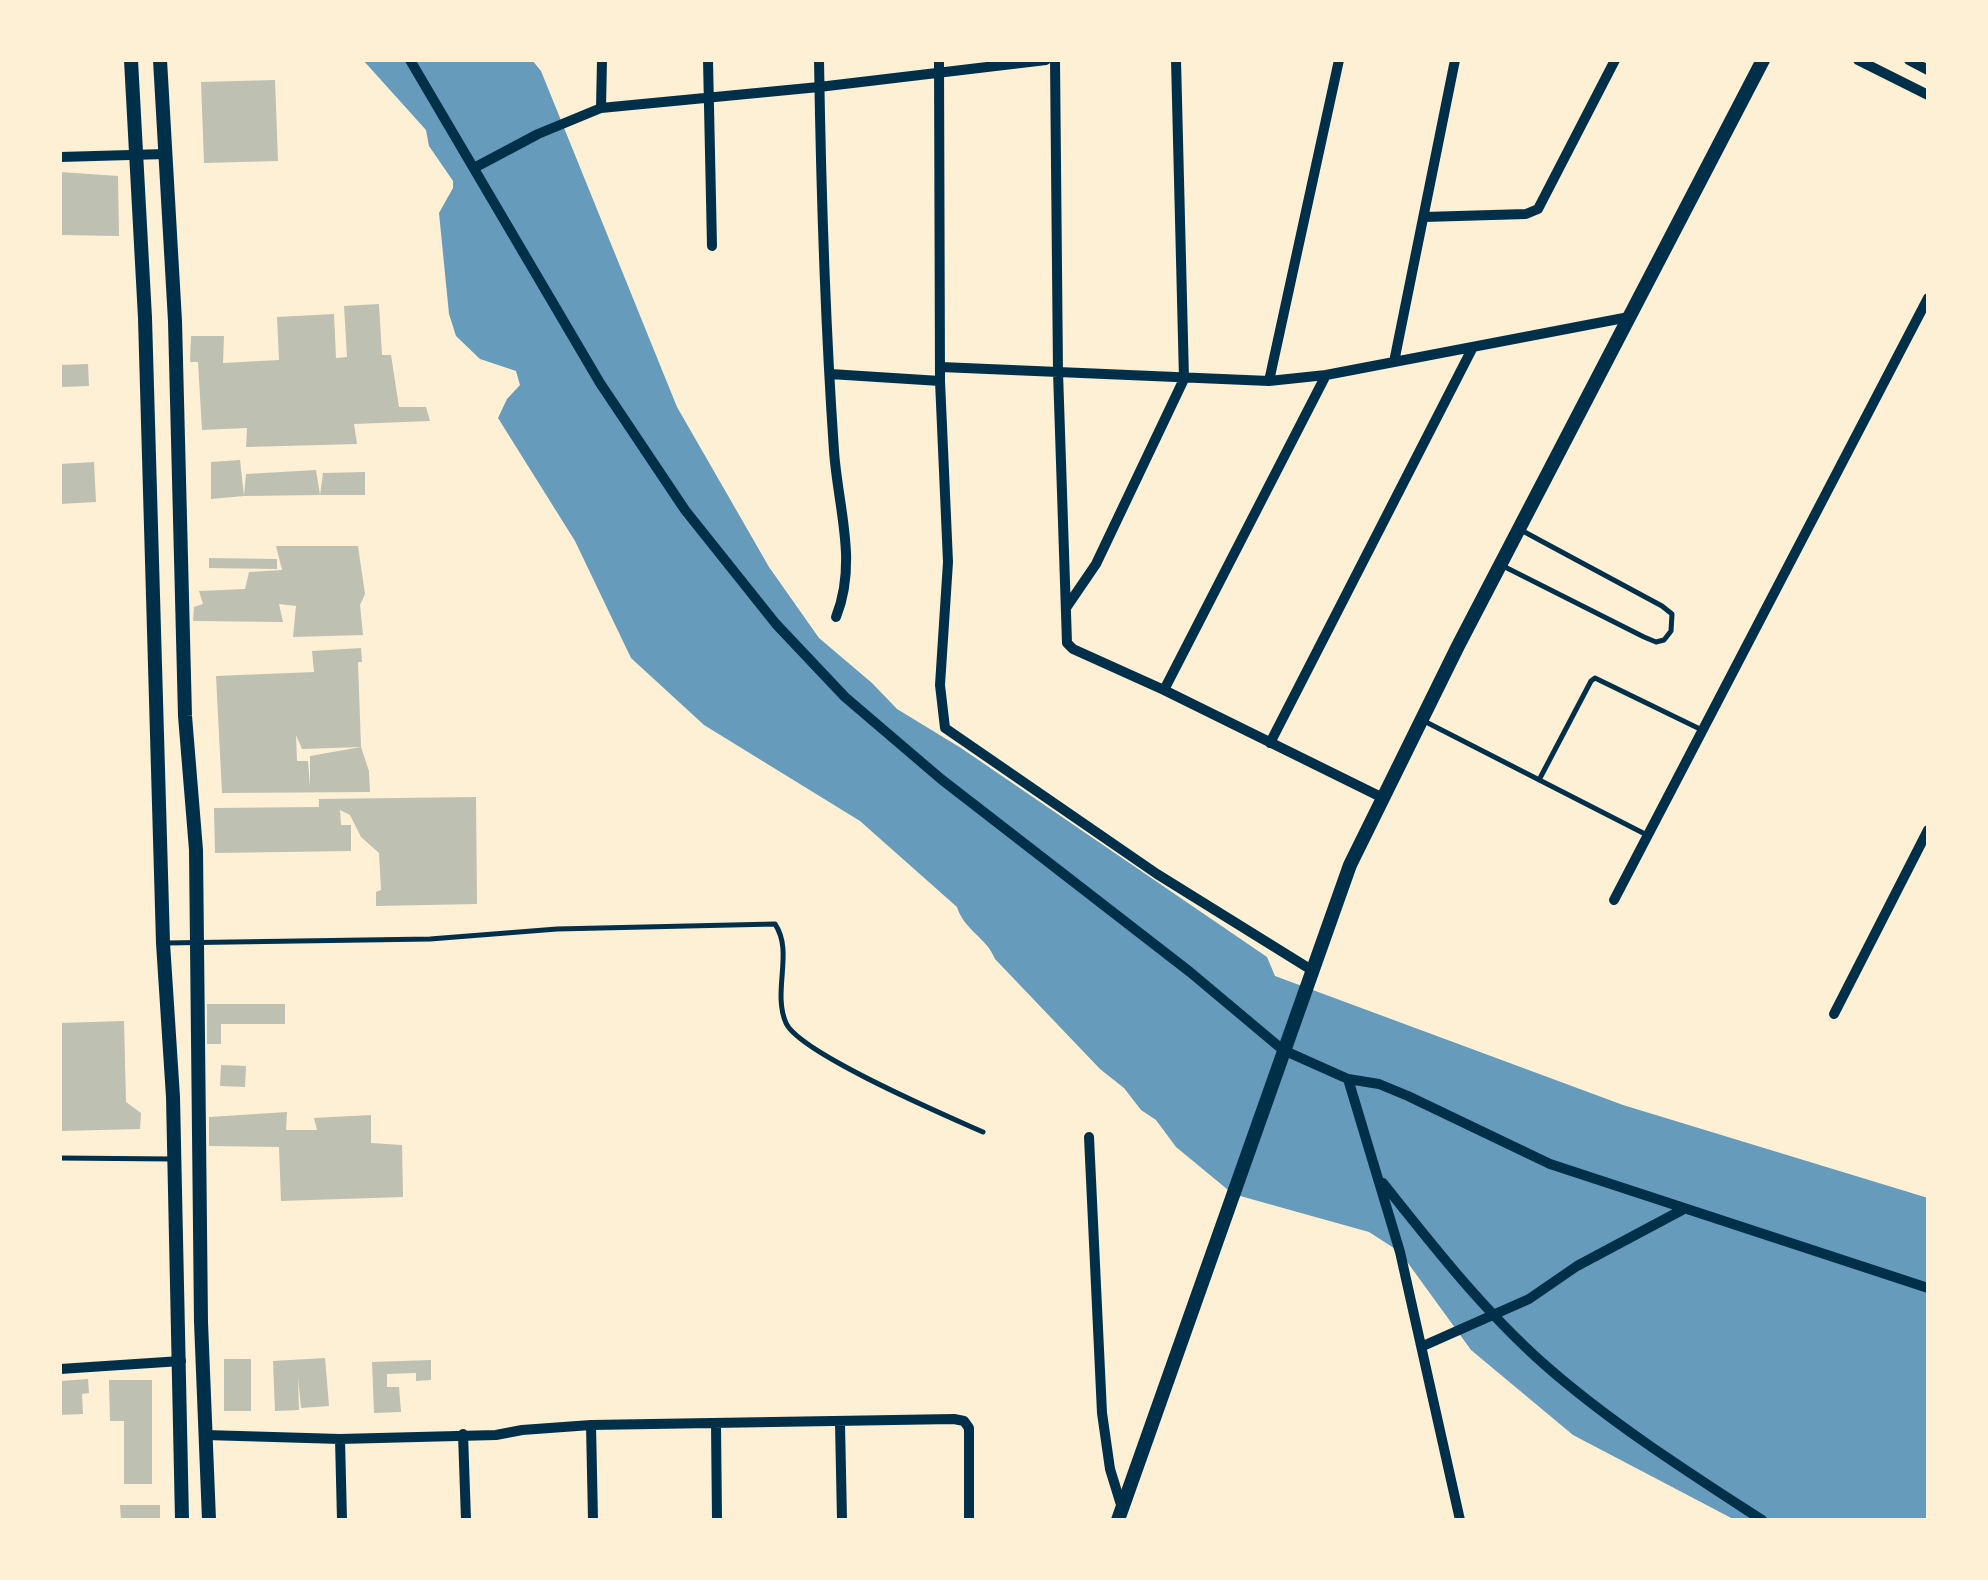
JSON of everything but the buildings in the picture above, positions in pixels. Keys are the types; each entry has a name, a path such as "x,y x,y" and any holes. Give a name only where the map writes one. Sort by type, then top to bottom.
{"street":[{"path":"131,60 145,336 163,943 175,1159 182,1520"},
{"path":"160,60 175,321 185,716 196,850 201,1322 210,1520"},
{"path":"410,60 600,383 685,510 776,624 845,697 940,778 1190,972 1282,1050 1348,1079 1379,1084 1408,1096 1550,1164 1928,1288"},
{"path":"708,60 712,246"},
{"path":"819,60 834,455 849,568 846,594 836,617"},
{"path":"474,168 538,134 601,108 820,87 939,66 1046,60"},
{"path":"1055,60 1058,372 1067,643 1072,650 1164,690 1382,797"},
{"path":"1066,608 1096,564 1184,379 1176,60"},
{"path":"1269,381 1339,60"},
{"path":"1394,362 1455,60"},
{"path":"1424,217 1526,214 1538,209 1615,60"},
{"path":"1120,1514 1350,864 1500,564 1763,60"},
{"path":"1858,60 1928,95"},
{"path":"1909,60 1928,70"},
{"path":"601,61 601,108"},
{"path":"939,66 940,381 948,562 940,685 945,728 1157,874 1310,970"},
{"path":"60,157 165,154"},
{"path":"1614,900 1928,298"},
{"path":"941,367 1269,381 1326,375 1629,317"},
{"path":"1270,743 1473,347"},
{"path":"830,374 940,381"},
{"path":"1164,690 1326,375"},
{"path":"1834,1014 1928,830"},
{"path":"1348,1079 1379,1178 1423,1346 1460,1520"},
{"path":"1089,1136 1102,1413 1120,1514"},
{"path":"1379,1178 1494,1315 1546,1366 1762,1520"},
{"path":"1423,1346 1529,1299 1576,1266 1682,1210"},
{"path":"60,1369 181,1360"},
{"path":"206,1436 340,1439 496,1435 591,1425 964,1421 969,1428 969,1520"},
{"path":"840,1423 842,1520"},
{"path":"716,1424 718,1520"},
{"path":"591,1425 593,1520"},
{"path":"463,1434 466,1520"},
{"path":"340,1439 342,1520"}],"lane":[{"path":"1500,564 1656,642 1664,640 1671,631 1672,614 1662,606 1518,529"},
{"path":"1539,780 1595,678 1702,730"},
{"path":"1421,720 1647,836"},
{"path":"163,943 430,939 557,930 776,924 783,936 779,991 786,1025 802,1041 892,1090 983,1132"},
{"path":"60,1158 175,1159"}],"water":[{"path":"363,60 532,60 541,71 677,407 769,567 819,638 897,709 961,748 1267,957 1275,976 1623,1105 1928,1198 1928,1520 1735,1520 1573,1435 1471,1350 1400,1252 1369,1232 1233,1194 1176,1147 1156,1120 1100,1069 995,959 957,907 860,821 704,725 631,658 575,541 498,418 507,399 520,385 516,371 480,359 456,336 449,314 439,213 453,181 429,146 426,130"}]}
